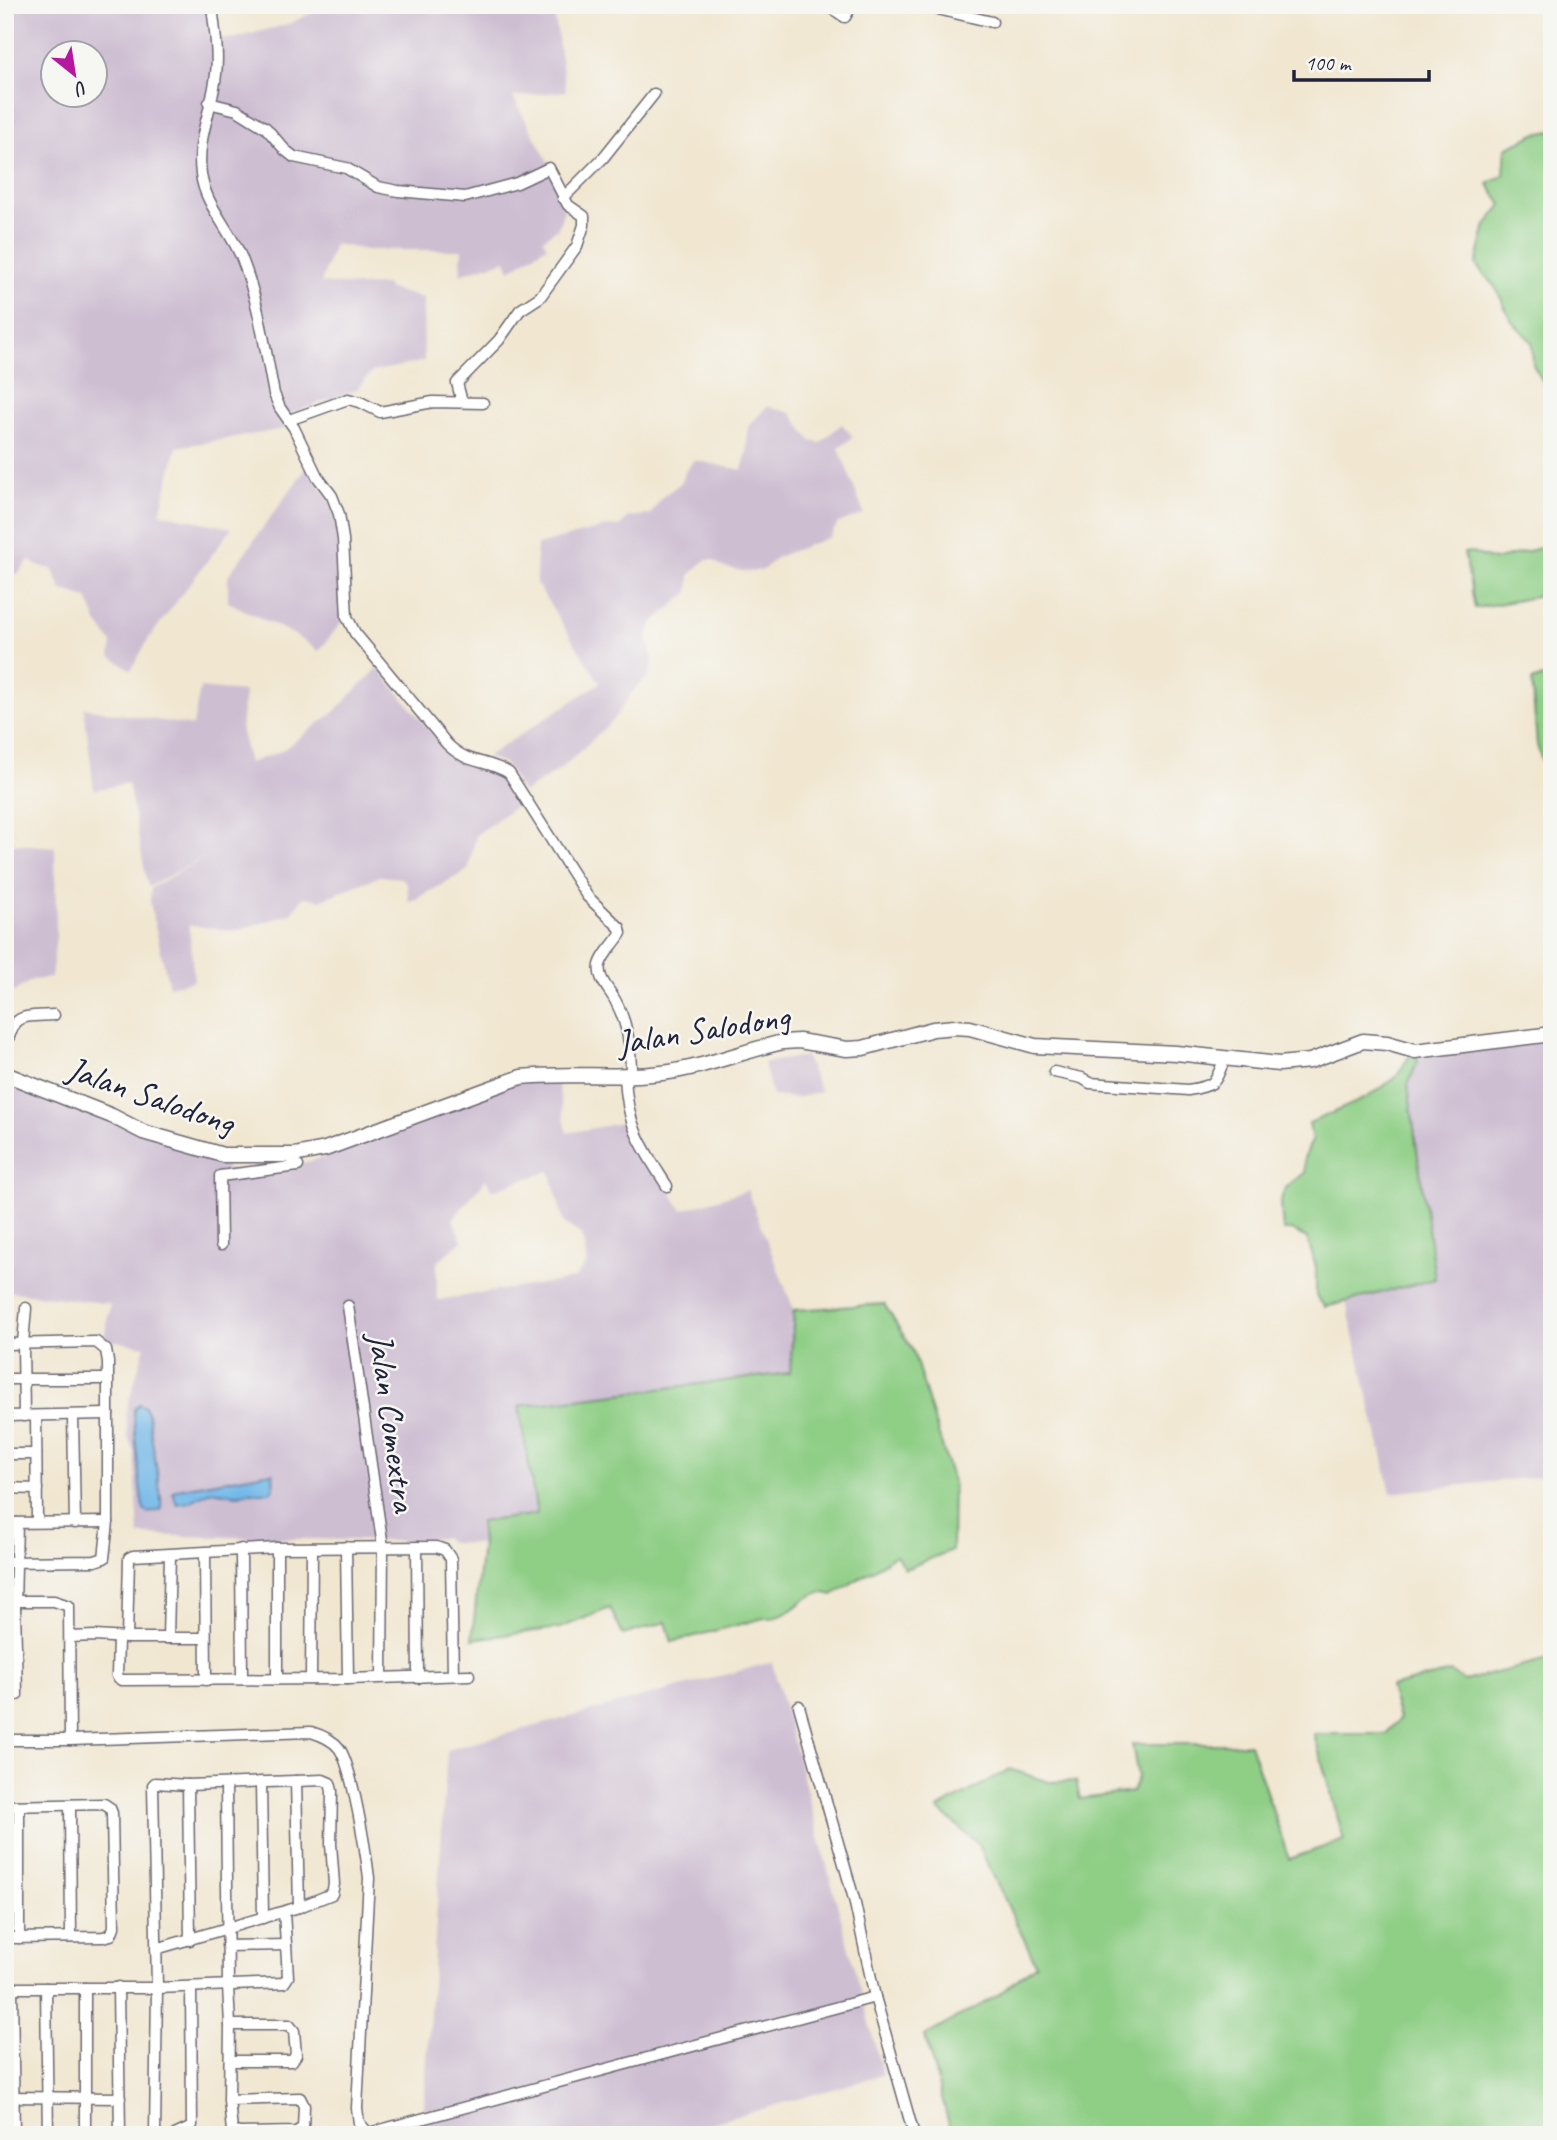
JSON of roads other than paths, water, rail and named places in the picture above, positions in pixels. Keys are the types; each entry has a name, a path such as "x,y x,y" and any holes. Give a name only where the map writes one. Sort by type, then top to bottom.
{"street":[{"path":"212,5 218,57 216,77 201,137 201,176 204,190 241,256 252,284 274,394 317,476 332,496 339,514 344,539 348,617 355,633 458,755 498,766 509,773 581,887 620,928 621,933 601,961 599,970 625,1022 631,1047 628,1075 629,1118 641,1147 667,1186"},
{"path":"827,5 845,17 852,5"},
{"path":"921,5 992,22"},
{"path":"562,198 603,158 654,94"},
{"path":"209,103 237,110 266,128 294,157 345,168 378,187 465,197 516,183 549,168 562,198 584,216 578,246 540,297 520,310 499,340 457,383 462,402"},
{"path":"289,420 348,399 380,412 433,402 483,403"},
{"path":"5,1049 12,1025 17,1020 54,1015"},
{"name":"Jalan Salodong","path":"5,1074 112,1116 143,1132 223,1155 252,1157 294,1155 325,1149 521,1077 663,1073 783,1042 799,1041 847,1049 863,1048 933,1029 955,1027 970,1028 1035,1046 1177,1053 1296,1064 1363,1041 1387,1043 1415,1051 1552,1034"},
{"path":"1054,1072 1082,1078 1090,1083 1188,1090 1216,1080 1225,1058"},
{"path":"221,1245 220,1176 298,1166"},
{"name":"Jalan Comextra","path":"348,1306 383,1547 382,1676"},
{"path":"24,1416 23,1343 26,1308"},
{"path":"5,1344 99,1343 108,1357 105,1556 101,1560 10,1562"},
{"path":"5,1379 107,1378"},
{"path":"5,1416 108,1413"},
{"path":"36,1416 37,1522"},
{"path":"73,1416 75,1523"},
{"path":"5,1454 36,1454"},
{"path":"5,1488 37,1489"},
{"path":"18,1695 11,1683 11,1523 107,1522"},
{"path":"346,1547 348,1679"},
{"path":"417,1547 418,1678"},
{"path":"453,1675 451,1559 445,1550 417,1547 277,1548 211,1550 205,1553 129,1558 123,1638 117,1676 121,1680 348,1679 382,1676 418,1678 469,1675"},
{"path":"277,1548 277,1679"},
{"path":"311,1678 312,1548"},
{"path":"241,1549 242,1679"},
{"path":"205,1553 206,1680"},
{"path":"168,1638 170,1555"},
{"path":"12,1605 54,1601 66,1604 69,1609 70,1740"},
{"path":"70,1637 205,1638"},
{"path":"799,1706 854,1899 875,1997 914,2135"},
{"path":"5,1740 311,1732 339,1747 351,1783 369,1878 357,2108 359,2123 369,2134 875,1997"},
{"path":"155,2135 157,1988 156,1949 153,1785 323,1780 332,1787 332,1894 299,1908 156,1949"},
{"path":"296,1781 299,1908"},
{"path":"261,1782 262,1918"},
{"path":"226,1784 230,2025 229,2100 230,2126 234,2133 296,2132 303,2128 303,2106 300,2098 229,2100"},
{"path":"188,1785 190,1940"},
{"path":"5,1806 104,1804 111,1810 114,1927 108,1936 5,1938"},
{"path":"70,1805 71,1937"},
{"path":"19,1806 19,1938"},
{"path":"14,2135 9,2097 8,1988 157,1988 285,1983 288,1977 284,1912"},
{"path":"227,1946 286,1945"},
{"path":"118,1987 120,2135"},
{"path":"175,2135 192,2125 191,1987"},
{"path":"46,1988 48,2135"},
{"path":"85,1988 85,2135"},
{"path":"230,2025 289,2025 295,2031 296,2055 292,2061 230,2061"},
{"path":"9,2097 120,2098"}],"water":[{"path":"139,1404 144,1406 148,1414 161,1497 161,1510 148,1513 143,1505 136,1444 134,1409"},
{"path":"273,1473 274,1488 270,1492 238,1495 211,1491 189,1502 177,1504 173,1493 182,1488"}]}
